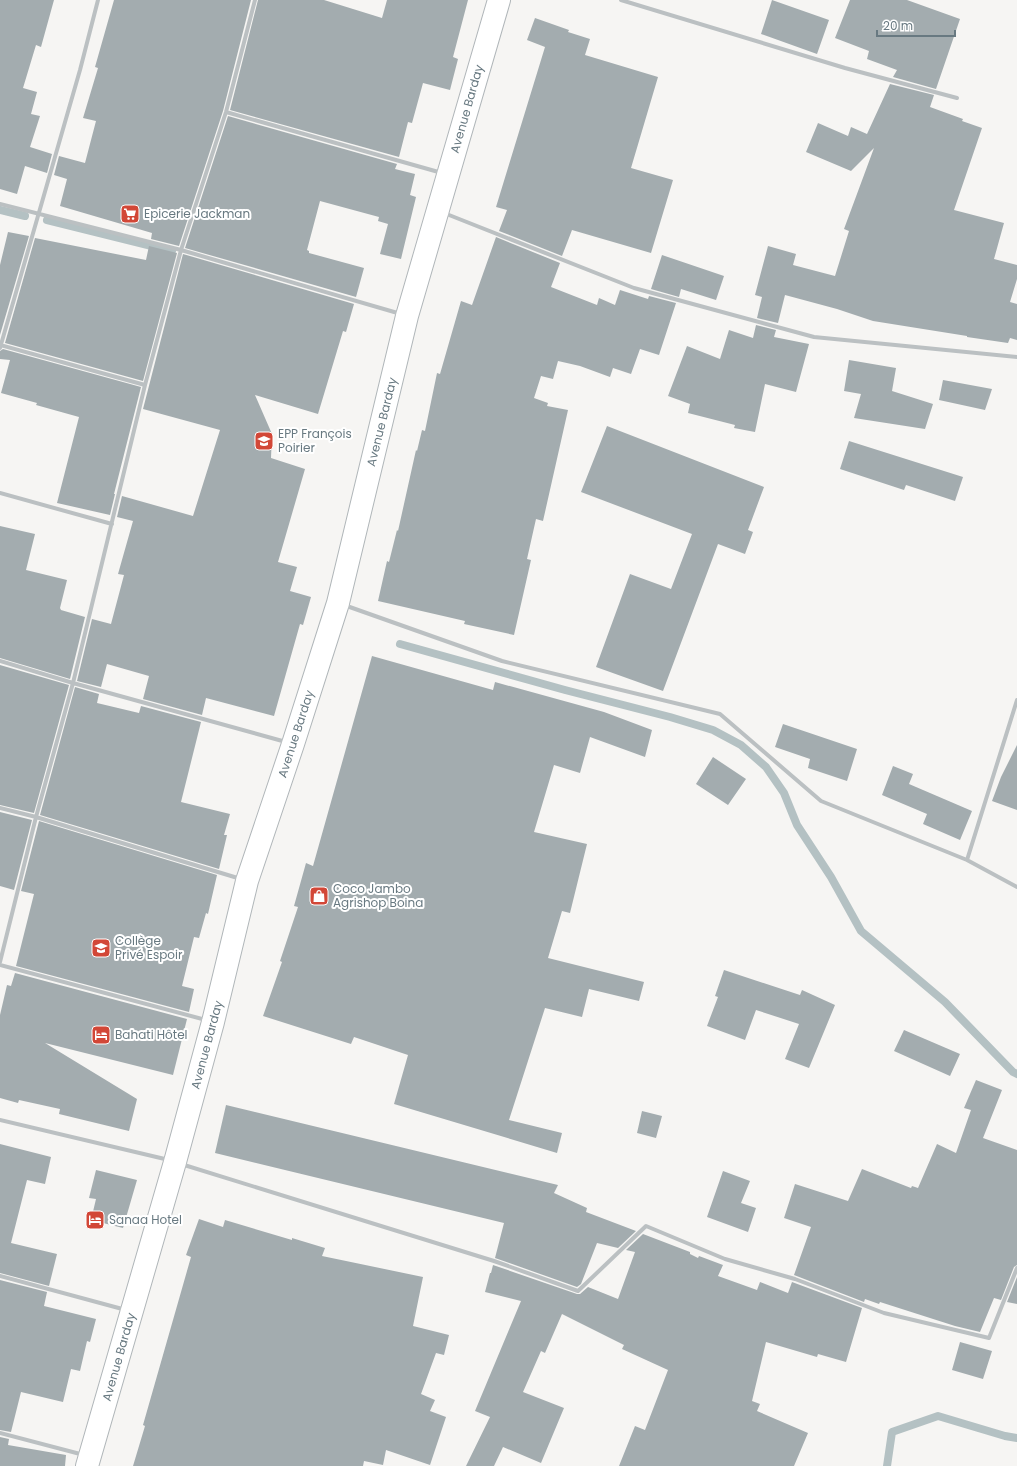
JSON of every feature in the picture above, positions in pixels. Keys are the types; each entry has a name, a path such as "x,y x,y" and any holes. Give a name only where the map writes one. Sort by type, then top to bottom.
{"main road":[{"name":"Avenue Barday","path":"89,1461 175,1162 213,1022 247,881 338,603 407,316 499,0"}],"street":[{"path":"98,0 80,70 0,346 145,385"},
{"path":"213,1022 0,964 36,817 73,683 145,385 181,250 226,112 255,0"},
{"path":"620,0 844,68 957,98"},
{"path":"226,112 448,175"},
{"path":"0,204 181,250 407,316"},
{"path":"438,210 634,288 814,337 1017,357"},
{"path":"0,493 112,524"},
{"path":"338,603 502,661 720,714 821,802 968,860 1017,887"},
{"path":"0,661 73,683 293,744"},
{"path":"968,860 1017,700"},
{"path":"0,808 36,817 247,881"},
{"path":"0,1120 175,1162 486,1258 578,1292 646,1226 725,1259 795,1279 884,1312 989,1338 1017,1268"},
{"path":"0,1276 132,1312"},
{"path":"0,1433 89,1461"}],"building":[{"path":"0,0 54,0 41,47 36,45 23,88 37,92 31,114 40,116 30,147 52,154 47,173 25,166 17,194 0,189"},
{"path":"114,0 251,0 223,111 179,246 151,239 152,233 60,206 67,179 54,175 59,156 85,163 96,121 83,118 98,68 95,67"},
{"path":"258,0 324,0 382,18 387,0 468,0 453,57 458,59 450,90 423,83 412,123 408,122 399,157 230,110"},
{"path":"772,0 829,20 817,54 761,34"},
{"path":"850,0 907,0 960,19 936,89 893,77 897,70 867,59 869,51 835,38"},
{"path":"535,18 569,30 568,32 590,39 585,55 658,77 631,168 673,180 651,253 572,230 562,256 499,231 507,210 496,207 545,47 527,40"},
{"path":"890,84 934,95 930,107 963,119 962,121 982,128 954,210 1004,223 994,259 1017,265 1017,279 1010,302 1017,304 1017,340 1010,338 1008,343 873,321 837,309 785,295 778,323 757,318 762,297 755,295 768,246 796,254 793,265 835,276 849,231 844,229 874,148 851,171 806,152 818,123 848,136 851,127 867,134"},
{"path":"228,116 397,164 395,169 415,174 410,195 416,197 401,259 380,254 388,224 378,221 379,217 320,201 307,250 309,253 364,268 356,297 185,248"},
{"path":"8,232 29,236 0,335 0,265"},
{"path":"496,237 560,263 551,287 597,305 599,298 615,305 620,290 648,299 649,296 676,303 659,355 640,349 631,374 613,368 610,377 580,366 558,361 553,379 541,376 534,398 548,403 547,406 568,410 543,521 536,519 527,559 531,560 514,635 464,624 465,621 378,601 387,561 389,562 397,530 398,531 416,450 417,451 422,430 425,431 437,373 440,374 461,301 472,305"},
{"path":"35,238 146,260 149,246 177,253 143,381 5,343"},
{"path":"183,254 354,304 346,332 343,331 318,414 255,395 272,434 271,458 305,469 278,562 297,567 290,591 311,597 303,625 300,624 274,716 206,698 202,715 143,699 149,676 107,664 101,687 77,681 92,619 111,624 124,575 118,574 133,521 117,517 122,496 193,516 220,430 143,409"},
{"path":"662,255 724,276 716,300 681,289 679,297 651,289"},
{"path":"756,325 776,330 774,337 809,344 796,392 765,384 755,432 734,428 735,425 688,413 690,404 668,396 687,346 720,359 729,330 753,338"},
{"path":"3,349 141,387 110,515 57,503 79,417 1,393 10,360 0,359 0,351"},
{"path":"849,360 896,368 892,391 933,404 925,429 854,418 861,394 844,391"},
{"path":"943,380 992,389 985,410 939,400"},
{"path":"607,426 764,487 748,530 753,532 745,554 718,544 663,691 596,667 630,574 671,589 692,534 581,492"},
{"path":"849,441 963,477 955,501 906,485 904,490 840,469"},
{"path":"0,526 35,534 26,570 67,580 60,608 61,610 85,617 70,679 0,658"},
{"path":"372,656 493,690 495,682 604,712 652,730 645,757 590,737 580,773 554,765 534,832 587,844 570,913 562,911 548,958 644,982 639,1001 589,989 582,1017 545,1008 509,1120 562,1133 557,1153 394,1104 408,1055 354,1037 351,1044 263,1016 282,962 280,961 298,907 294,906 306,863 313,866"},
{"path":"0,665 69,685 34,813 0,805"},
{"path":"75,687 99,694 97,703 139,713 141,706 201,722 181,802 230,814 224,835 227,835 219,869 40,815"},
{"path":"783,724 857,749 847,781 808,768 810,759 775,747"},
{"path":"1017,745 1017,810 992,801 1001,777"},
{"path":"713,757 746,779 728,805 696,784"},
{"path":"893,766 913,774 909,784 972,811 960,840 923,824 927,814 882,795"},
{"path":"0,812 32,820 14,890 0,886"},
{"path":"39,821 217,875 208,914 206,913 199,938 194,937 182,986 194,989 189,1012 16,966 34,894 21,891"},
{"path":"724,970 800,995 802,990 835,1005 809,1068 785,1059 799,1024 756,1010 745,1040 707,1026 718,997 715,996"},
{"path":"15,973 187,1019 173,1075 45,1043 137,1099 129,1131 59,1114 60,1109 19,1100 18,1103 0,1098 0,1015 7,985 11,986"},
{"path":"904,1030 960,1054 950,1076 894,1051"},
{"path":"976,1080 1002,1090 983,1138 1017,1150 1017,1265 1014,1267 1001,1300 994,1298 980,1332 955,1326 880,1302 879,1304 865,1299 864,1302 794,1275 811,1227 784,1218 795,1184 848,1201 862,1169 911,1188 912,1186 918,1188 937,1144 956,1153 971,1110 964,1108"},
{"path":"226,1105 558,1185 554,1193 587,1208 586,1212 636,1231 618,1248 597,1243 581,1284 577,1287 495,1258 504,1223 215,1153"},
{"path":"642,1111 662,1116 656,1138 637,1133"},
{"path":"0,1144 51,1157 45,1184 27,1180 11,1243 57,1254 49,1286 0,1273"},
{"path":"96,1170 137,1180 123,1228 91,1220 96,1199 89,1198"},
{"path":"723,1171 750,1181 741,1203 756,1208 748,1232 707,1217"},
{"path":"199,1219 223,1227 225,1220 325,1248 322,1256 423,1277 413,1326 449,1335 444,1355 436,1353 421,1394 435,1400 430,1411 446,1417 430,1465 386,1450 383,1465 364,1461 363,1466 133,1466 145,1426 143,1425 191,1257 186,1255"},
{"path":"643,1234 690,1252 690,1254 698,1258 699,1256 723,1265 718,1276 757,1290 760,1282 788,1293 792,1282 862,1308 846,1362 818,1354 817,1357 766,1342 752,1401 760,1404 757,1411 808,1433 794,1466 619,1466 635,1426 645,1430 668,1370 622,1349 624,1345 562,1314 545,1353 541,1351 523,1392 564,1408 541,1463 503,1447 494,1466 466,1466 490,1417 475,1411 521,1301 485,1292 493,1265 577,1294 580,1294 588,1287 618,1299 635,1252 626,1250"},
{"path":"1017,1277 1017,1304 1007,1302"},
{"path":"0,1280 47,1292 44,1306 96,1319 90,1342 87,1341 80,1371 71,1369 63,1402 21,1392 11,1432 0,1430"},
{"path":"960,1342 992,1351 983,1379 952,1370"},
{"path":"0,1437 9,1439 8,1445 66,1455 65,1466 0,1466"}],"waterway":[{"path":"0,210 25,216"},
{"path":"47,220 172,251"},
{"path":"400,644 565,690 670,717 713,730 741,745 766,767 784,793 797,825 831,877 861,931 945,1002 1013,1072 1017,1074"},
{"path":"887,1466 892,1432 938,1416 1005,1436 1017,1438"}],"place":[{"name":"Epicerie Jackman","path":"130,214"},
{"name":"EPP François Poirier","path":"264,441"},
{"name":"Coco Jambo Agrishop Boina","path":"319,896"},
{"name":"Collège Privé Espoir","path":"101,948"},
{"name":"Bahati Hôtel","path":"101,1035"},
{"name":"Sanaa Hotel","path":"95,1220"}]}
